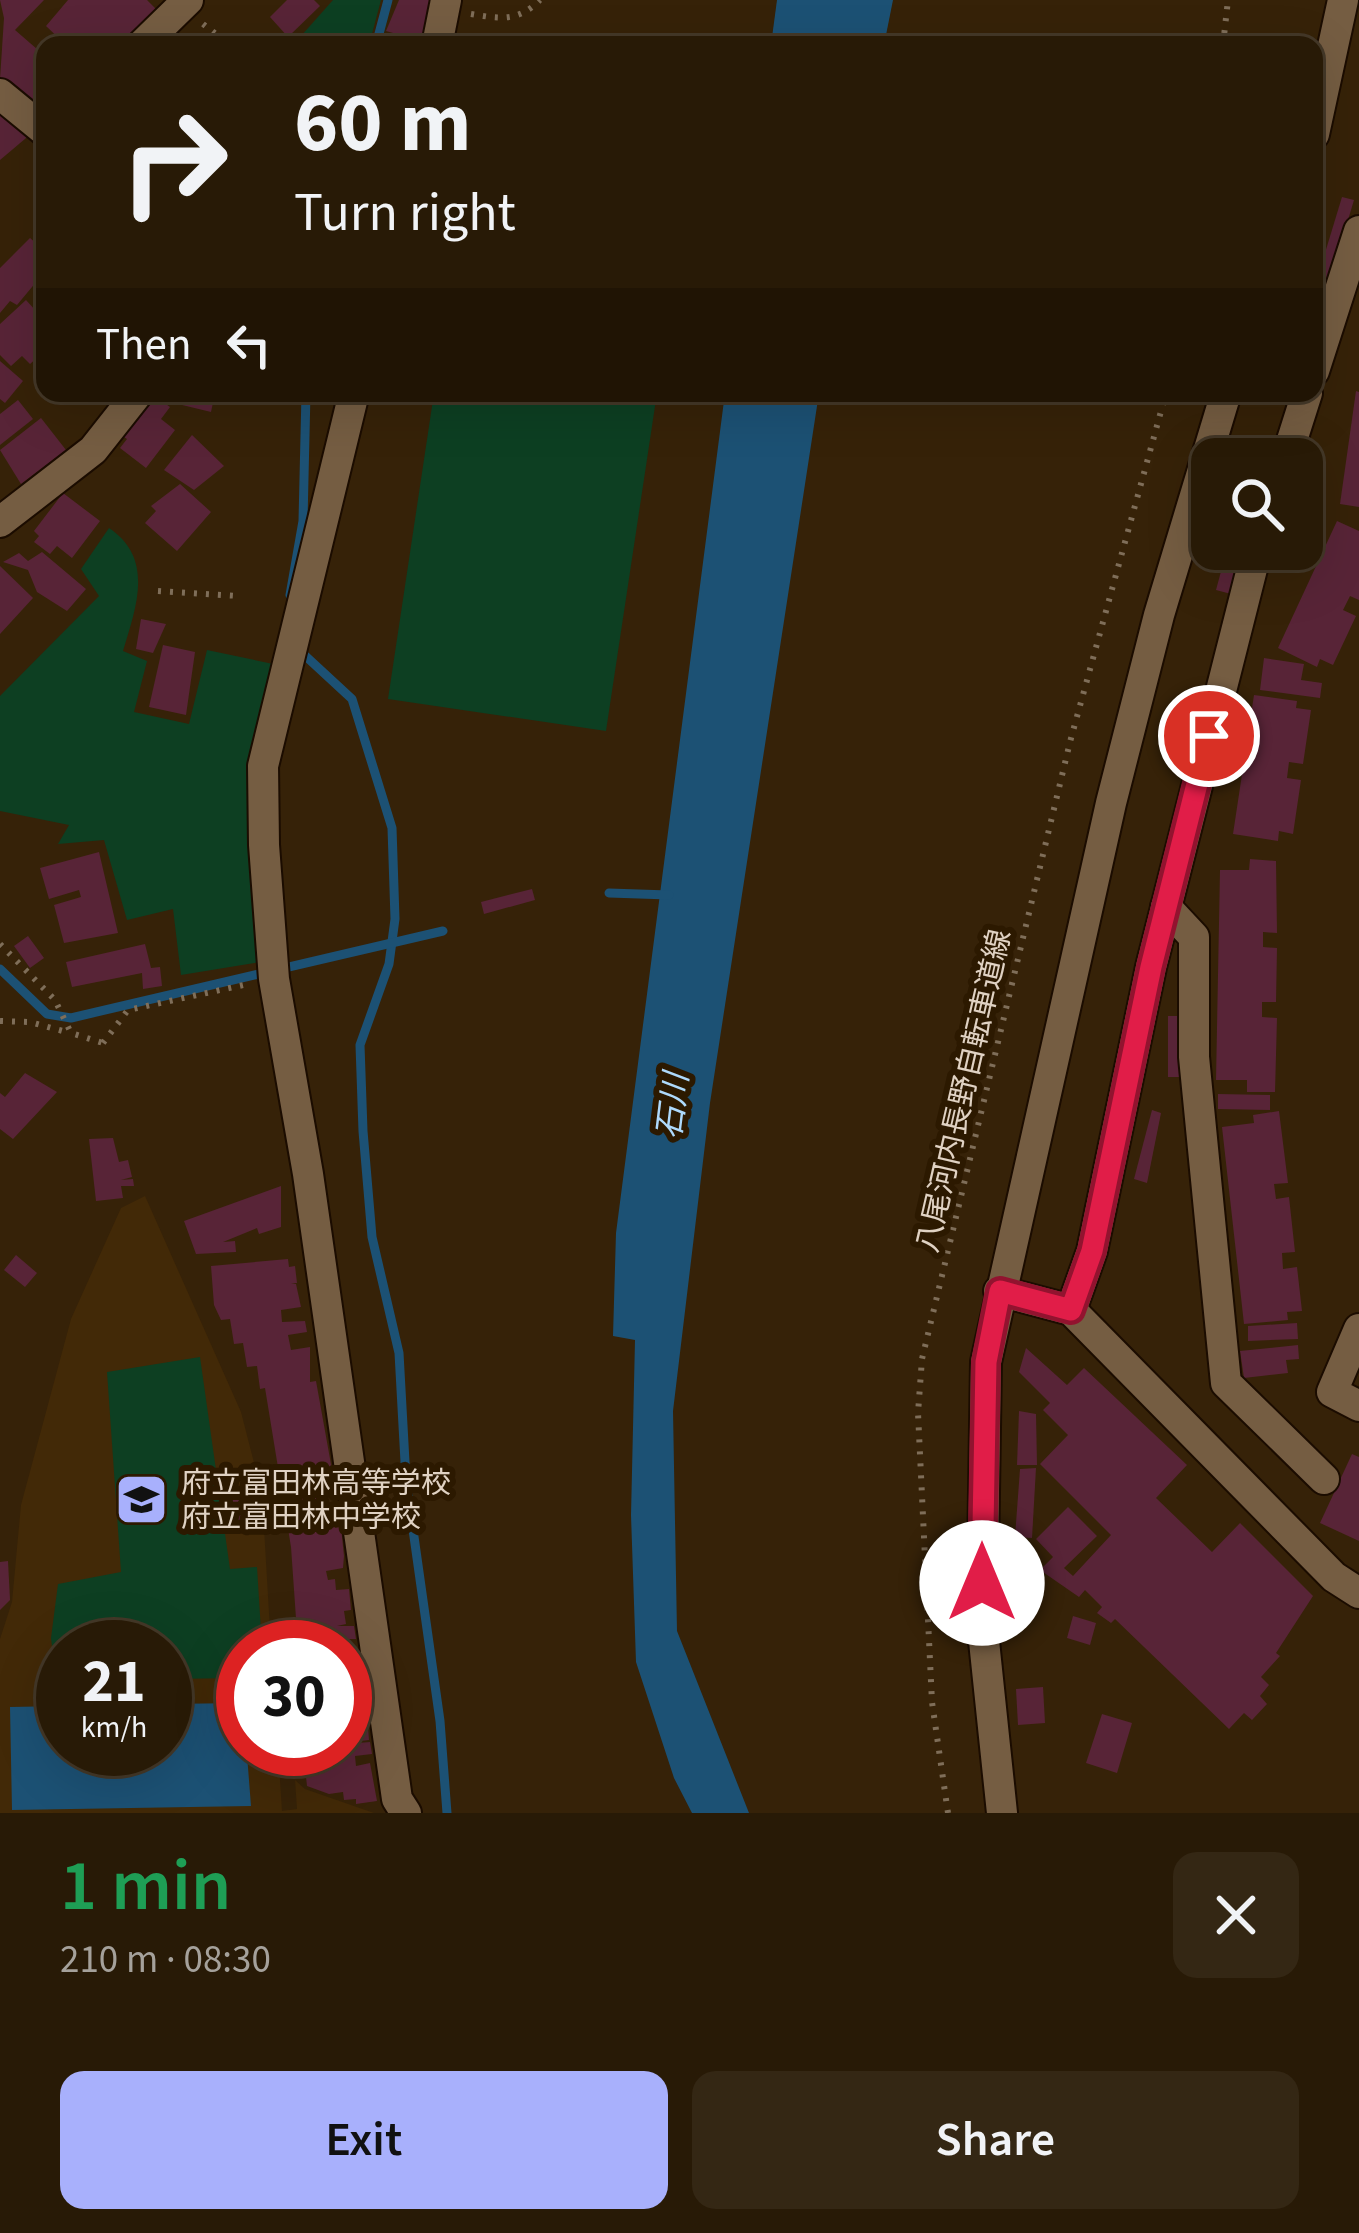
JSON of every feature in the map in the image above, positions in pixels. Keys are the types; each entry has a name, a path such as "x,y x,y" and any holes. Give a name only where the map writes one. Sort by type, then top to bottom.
{"street":[{"path":"151,36 188,0"},
{"path":"1323,92 1343,0"},
{"path":"439,36 445,5"},
{"path":"0,94 36,124"},
{"path":"1323,343 1359,231"},
{"path":"0,522 94,450 131,402"},
{"path":"352,402 263,766 273,968 308,1174 397,1799 406,1813"},
{"path":"1002,1813 982,1622 986,1362 1121,761 1178,545 1223,402"},
{"path":"1293,438 1304,402"},
{"path":"1071,1310 1092,1251 1166,907 1252,570"},
{"path":"1166,907 1194,937 1194,1057 1226,1383 1324,1480"},
{"path":"1000,1291 1071,1310 1334,1577 1359,1593"},
{"path":"1359,1329 1331,1392 1359,1406"}],"path":[{"path":"445,5 505,20 526,14 540,0"},
{"path":"1224,36 1228,0"},
{"name":"八尾河内長野自転車道線","path":"948,1813 932,1702 918,1413 922,1359 1070,742 1164,402"},
{"path":"158,591 239,596"},
{"path":"0,944 59,1009 70,1033 103,1042"},
{"path":"103,1042 128,1010 273,968"},
{"path":"0,1022 30,1022 103,1042"}],"shaded area":[{"name":"府立富田林高等学校 府立富田林中学校","path":"145,1196 241,1412 262,1494 269,1620 216,1620 216,1776 280,1776 282,1811 297,1809 295,1780 305,1789 374,1813 0,1813 0,1639 12,1602 21,1505 71,1319 121,1208"}],"green space":[{"path":"333,0 381,0 371,36 301,36"},
{"path":"433,402 656,402 606,731 388,699"},
{"path":"109,528 123,540 137,569 136,601 123,651 147,661 134,712 189,724 207,650 278,665 248,769 260,962 181,975 173,909 127,920 104,840 58,844 69,825 0,811 0,696 99,596 81,569"},
{"path":"200,1357 230,1569 257,1567 260,1620 216,1620 216,1678 192,1679 192,1620 53,1620 58,1584 121,1572 107,1372"}],"water":[{"path":"777,0 893,0 886,36 772,36"},
{"name":"石川","path":"724,402 818,402 710,1103 673,1411 677,1631 749,1813 692,1813 674,1778 636,1662 631,1515 635,1340 613,1336 616,1233"},
{"path":"216,1703 216,1776 249,1776 251,1806 12,1810 10,1707 36,1707 36,1776 192,1776 192,1704"}],"building":[{"path":"0,0 44,0 15,30 36,48 36,111 0,79 4,18"},
{"path":"68,0 147,0 156,9 129,36 57,36 46,26"},
{"path":"287,0 314,0 320,6 289,36 270,17"},
{"path":"399,0 436,0 429,36 386,31"},
{"path":"0,104 32,133 0,160"},
{"path":"1342,197 1354,200 1330,280 1323,278 1323,260"},
{"path":"30,238 36,243 36,282 17,305 10,301 0,313 0,268"},
{"path":"26,300 36,311 36,359 30,364 22,356 11,366 0,355 0,324"},
{"path":"0,361 23,381 5,403 0,399"},
{"path":"1359,392 1359,507 1340,504"},
{"path":"18,400 33,419 0,445 0,414"},
{"path":"147,402 170,407 161,419 175,430 146,468 120,448 127,439 121,435"},
{"path":"179,402 213,402 211,412"},
{"path":"41,418 66,450 21,484 0,450"},
{"path":"192,435 224,466 194,490 164,470"},
{"path":"180,484 211,512 177,551 145,523 156,511 151,506"},
{"path":"63,493 100,521 72,558 57,546 50,554 34,542 39,536 34,531"},
{"path":"1337,521 1359,531 1359,600 1350,596 1343,610 1356,616 1333,665 1320,659 1317,667 1278,648 1314,570 1323,570 1323,551"},
{"path":"42,552 86,589 67,611 37,592 28,570 3,562 19,553 28,561"},
{"path":"0,566 33,598 0,634"},
{"path":"1221,570 1234,570 1231,594 1216,590"},
{"path":"141,619 166,624 153,653 136,649"},
{"path":"163,645 195,652 186,715 149,707"},
{"path":"1264,658 1304,664 1301,680 1322,683 1320,698 1260,690"},
{"path":"1254,695 1297,701 1296,708 1311,710 1303,764 1289,762 1287,778 1301,780 1293,834 1279,831 1278,841 1233,834"},
{"path":"99,852 118,933 64,943 54,905 81,897 79,890 49,899 40,868"},
{"path":"1250,859 1276,861 1277,933 1263,932 1263,947 1277,948 1276,1002 1262,1002 1262,1017 1277,1018 1275,1092 1247,1092 1247,1080 1216,1080 1220,870 1249,870"},
{"path":"532,889 535,900 484,914 481,902"},
{"path":"28,936 44,958 30,968 14,946"},
{"path":"145,944 151,968 160,967 162,986 143,989 142,973 72,987 66,962"},
{"path":"1168,1016 1183,1016 1182,1077 1168,1077"},
{"path":"25,1073 57,1092 13,1139 0,1129 0,1093 5,1097"},
{"path":"1218,1094 1270,1095 1270,1110 1218,1109"},
{"path":"1152,1110 1161,1113 1147,1183 1134,1179"},
{"path":"1279,1111 1288,1183 1274,1184 1276,1199 1289,1197 1295,1252 1282,1253 1283,1269 1297,1267 1302,1311 1287,1312 1288,1320 1244,1324 1222,1127 1254,1123 1253,1115"},
{"path":"113,1138 119,1162 128,1160 132,1177 121,1180 133,1179 134,1186 121,1186 123,1198 96,1201 89,1139"},
{"path":"281,1186 281,1227 259,1234 257,1228 223,1242 235,1241 236,1252 196,1254 184,1221"},
{"path":"16,1255 37,1273 25,1287 4,1270"},
{"path":"288,1259 289,1267 295,1266 297,1283 291,1283 296,1284 301,1307 281,1310 282,1322 305,1321 307,1332 288,1335 291,1350 310,1347 310,1382 316,1381 336,1492 323,1493 325,1503 337,1502 335,1528 341,1527 344,1556 343,1568 326,1571 328,1580 335,1579 336,1590 349,1589 351,1610 344,1611 345,1620 296,1620 291,1547 265,1388 260,1389 257,1366 247,1367 243,1343 234,1344 230,1319 221,1320 214,1305 211,1266"},
{"path":"1297,1323 1298,1339 1248,1341 1248,1326"},
{"path":"1298,1345 1299,1359 1286,1360 1288,1373 1244,1378 1240,1351"},
{"path":"1026,1348 1067,1385 1084,1368 1187,1465 1156,1498 1212,1552 1240,1523 1313,1596 1276,1653 1280,1656 1261,1677 1269,1685 1260,1696 1267,1704 1252,1720 1244,1713 1229,1729 1115,1619 1111,1623 1097,1613 1102,1607 1085,1590 1079,1597 1040,1570 1053,1557 1036,1539 1068,1507 1097,1536 1064,1568 1073,1576 1111,1535 1040,1464 1068,1435 1043,1410 1050,1403 1019,1372"},
{"path":"1019,1411 1036,1414 1037,1465 1017,1465"},
{"path":"1352,1454 1359,1457 1359,1541 1320,1523"},
{"path":"1036,1468 1032,1538 1015,1537 1020,1469"},
{"path":"241,1491 245,1532 232,1533 227,1492"},
{"path":"8,1561 10,1600 0,1610 0,1562"},
{"path":"1073,1616 1096,1623 1090,1645 1067,1638"},
{"path":"1043,1687 1045,1723 1018,1725 1016,1689"},
{"path":"1102,1714 1132,1723 1117,1773 1086,1763"},
{"path":"372,1774 377,1801 356,1804 356,1799 344,1800 343,1792 329,1794 307,1786 306,1776"}],"waterway":[{"path":"378,36 388,0"},
{"path":"296,599 290,595 303,521 306,402"},
{"path":"299,650 352,699 392,828 395,919 389,964 360,1045 363,1131 372,1237 399,1353 406,1480 440,1721 447,1813"},
{"path":"609,893 669,895"},
{"path":"0,969 47,1014 71,1018 443,931"}],"place":[{"name":"府立富田林高等学校 府立富田林中学校","path":"142,1500"}],"route":[{"path":"982,1583 986,1362 1000,1291 1071,1310 1092,1251 1151,967 1209,736"}]}
